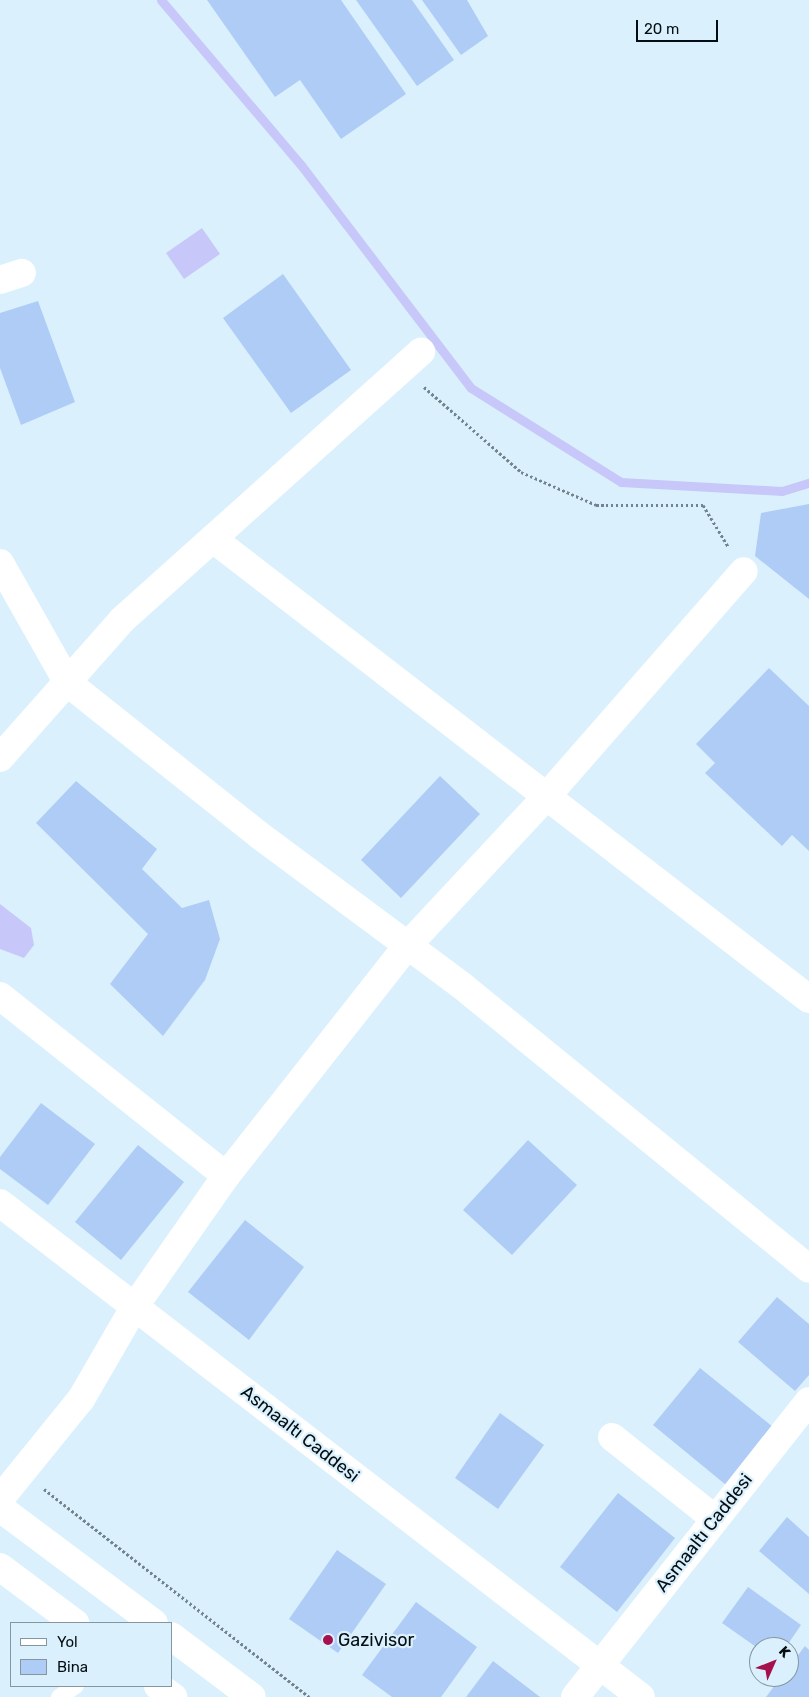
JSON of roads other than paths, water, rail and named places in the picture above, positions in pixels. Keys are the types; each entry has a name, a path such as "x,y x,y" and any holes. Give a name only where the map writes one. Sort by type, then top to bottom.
{"street":[{"path":"0,758 122,620 412,360"},
{"path":"213,539 809,999"},
{"path":"0,563 68,683 258,835 408,945 809,1269"},
{"path":"0,1499 81,1400 136,1306 226,1176 408,945 546,797 744,571"},
{"path":"0,996 226,1176"},
{"name":"Asmaaltı Caddesi","path":"0,1203 641,1697"},
{"name":"Asmaaltı Caddesi","path":"575,1697 809,1401"},
{"path":"612,1437 715,1519"},
{"path":"0,1508 153,1622"},
{"path":"0,1566 73,1622"},
{"path":"172,1637 252,1697"},
{"path":"159,1687 173,1697"}],"lane":[{"path":"59,1697 74,1687"}],"water":[{"path":"202,228 220,254 184,279 166,253"},
{"path":"0,904 31,928 34,945 24,958 0,949"}],"waterway":[{"path":"161,0 301,165 471,388 621,482 782,491 809,483"}],"place":[{"name":"Gazivisor","path":"328,1640"}]}
